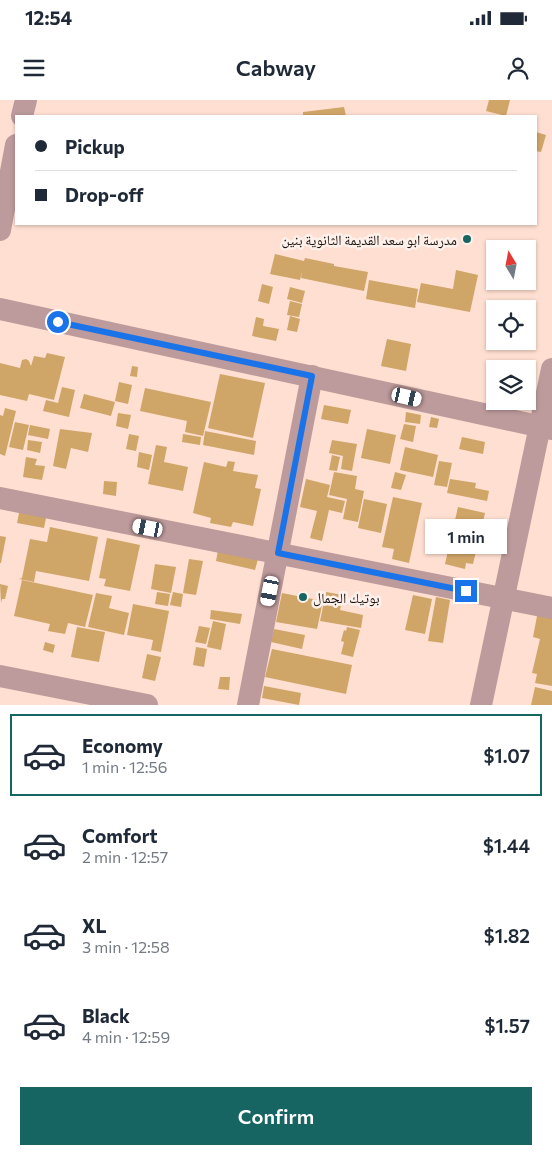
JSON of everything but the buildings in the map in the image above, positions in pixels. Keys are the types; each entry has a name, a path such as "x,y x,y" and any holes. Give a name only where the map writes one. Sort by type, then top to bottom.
{"street":[{"path":"22,115 26,100"},
{"path":"0,144 15,146"},
{"path":"0,230 15,151"},
{"path":"0,309 546,428"},
{"path":"482,705 504,598 546,428 552,369"},
{"path":"248,705 312,376"},
{"path":"0,498 552,608"},
{"path":"0,676 147,705"}],"place":[{"name":"مدرسة ابو سعد القديمة الثانوية بنين","path":"467,239"},
{"name":"بوتيك الجمال","path":"303,597"}],"route":[{"path":"58,322 312,376 278,553 466,591"}]}
